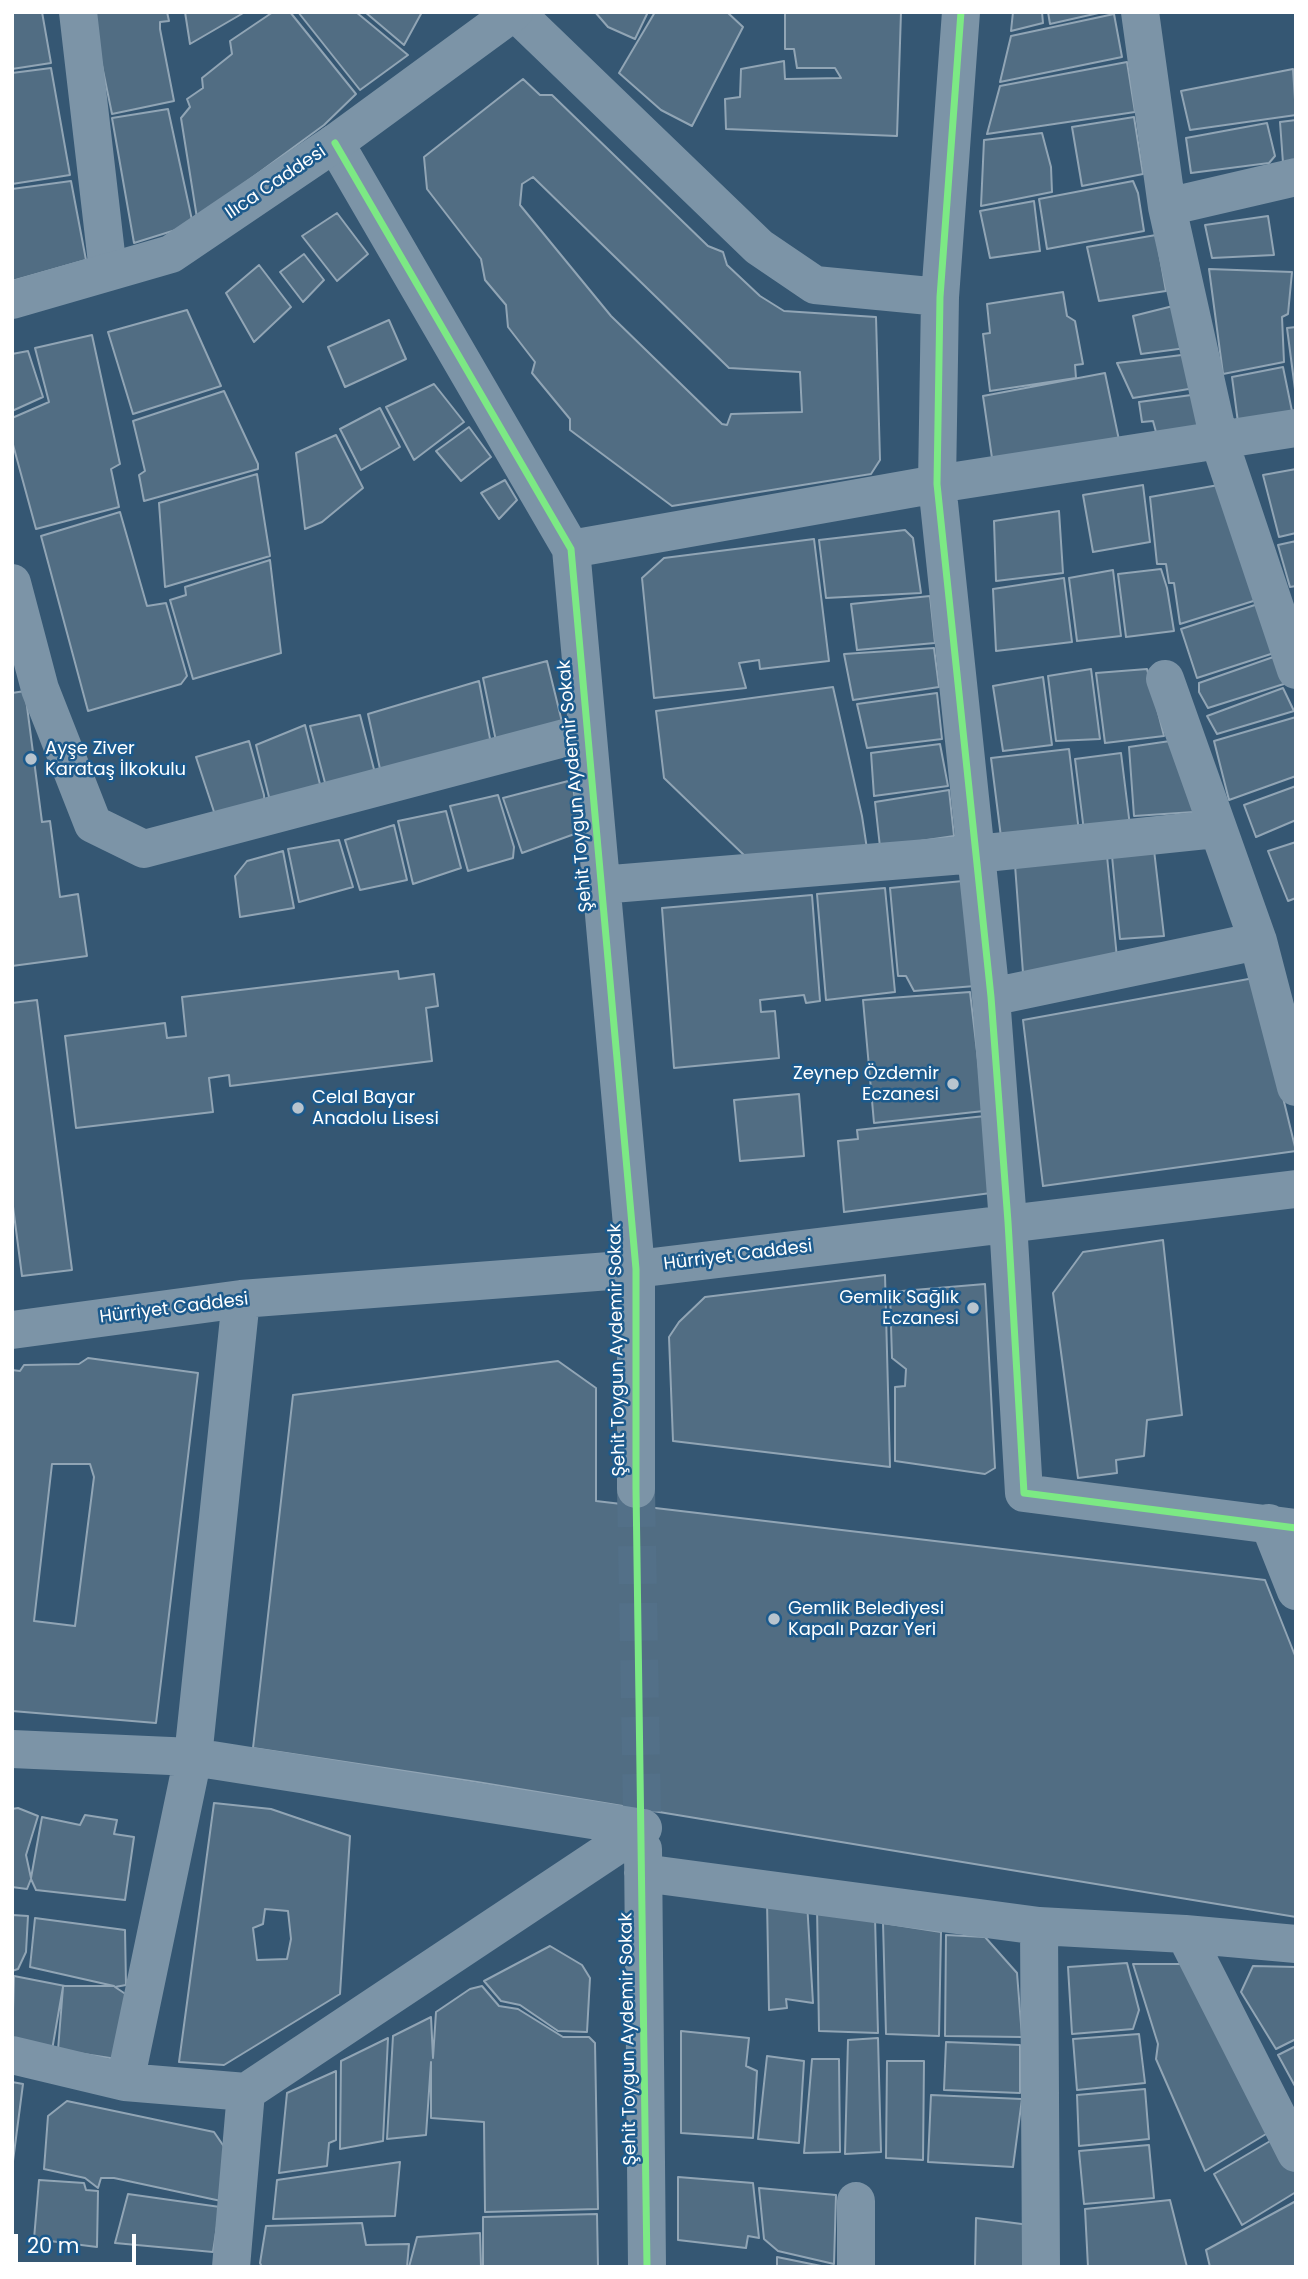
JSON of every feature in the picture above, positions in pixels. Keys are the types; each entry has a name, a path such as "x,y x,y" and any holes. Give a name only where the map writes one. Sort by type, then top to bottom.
{"street":[{"path":"78,12 108,271"},
{"path":"515,12 758,247 815,285 940,297"},
{"name":"Ilıca Caddesi","path":"12,300 171,254 335,143 515,12"},
{"path":"961,12 940,297 937,484 991,997 1024,1493 1282,1526 1296,1591"},
{"path":"1140,12 1167,207 1219,440 1296,670"},
{"name":"Şehit Toygun Aydemir Sokak","path":"335,143 571,549 636,1269 636,1489"},
{"path":"1167,207 1296,177"},
{"path":"571,549 937,484 1296,428"},
{"path":"12,583 40,690 93,824 144,849 587,732"},
{"path":"1165,679 1216,829 1258,941 1296,1087"},
{"path":"600,885 976,854 1216,829"},
{"path":"991,997 1258,941"},
{"name":"Hürriyet Caddesi","path":"12,1330 241,1299 636,1269 1296,1189"},
{"path":"125,2082 193,1757 241,1299"},
{"path":"12,1749 193,1757 642,1820"},
{"path":"12,2055 125,2082 246,2092 642,1820"},
{"name":"Şehit Toygun Aydemir Sokak","path":"642,1820 647,2267"},
{"path":"643,1873 1039,1926 1185,1934 1296,1944"},
{"path":"1039,1926 1041,2267"},
{"path":"1185,1934 1296,2153"},
{"path":"230,2267 246,2092"},
{"path":"856,2201 856,2267"}],"building":[{"path":"12,12 42,12 51,63 12,69"},
{"path":"91,12 167,12 169,21 160,22 160,29 174,101 112,114"},
{"path":"185,12 245,12 190,44"},
{"path":"273,12 290,12 356,94 324,125 197,218 181,118 190,107 187,99 203,88 202,78 232,54 230,41"},
{"path":"298,12 356,12 408,55 360,90"},
{"path":"365,12 422,12 404,45"},
{"path":"595,12 648,12 635,39 608,27"},
{"path":"655,12 727,12 743,27 692,126 661,110 619,73"},
{"path":"785,12 901,12 897,136 726,129 725,99 740,97 741,69 784,61 785,79 841,78 835,68 797,68 794,49 785,49"},
{"path":"1013,12 1042,12 1043,23 1011,31"},
{"path":"1048,12 1103,12 1050,24"},
{"path":"1114,14 1122,57 1000,82 1011,36"},
{"path":"1127,62 1135,112 987,134 1000,86"},
{"path":"51,68 70,175 12,184 12,73"},
{"path":"1293,69 1296,115 1190,130 1181,91"},
{"path":"523,79 540,95 552,95 708,246 723,252 727,265 760,296 784,311 876,317 880,460 871,474 672,506 570,430 570,419 532,373 535,362 508,327 506,305 485,280 481,259 427,189 424,157","holes":["533,177 729,368 800,372 802,412 731,414 727,425 722,424 611,316 520,205 522,184"]},
{"path":"168,109 192,220 182,228 134,243 112,118"},
{"path":"1134,117 1143,174 1082,186 1072,127"},
{"path":"1296,120 1296,162 1283,163 1280,122"},
{"path":"1267,123 1275,156 1269,163 1191,173 1186,138"},
{"path":"1042,133 1051,167 1052,192 981,206 984,140"},
{"path":"71,181 86,260 12,281 12,189"},
{"path":"1133,181 1138,193 1144,231 1047,249 1039,199"},
{"path":"1034,201 1040,251 990,258 980,211"},
{"path":"337,213 368,254 337,281 302,236"},
{"path":"1268,216 1274,255 1212,258 1205,225"},
{"path":"1156,235 1166,291 1099,301 1087,247"},
{"path":"304,254 324,280 303,302 280,272"},
{"path":"259,265 291,307 254,342 226,293"},
{"path":"1209,269 1292,272 1288,314 1282,317 1284,362 1223,374"},
{"path":"1063,292 1067,316 1075,321 1083,364 1075,365 1076,378 990,391 983,334 990,333 987,304"},
{"path":"1177,305 1186,348 1141,354 1133,316"},
{"path":"187,310 221,386 133,414 108,332"},
{"path":"389,320 406,359 345,387 328,347"},
{"path":"1296,327 1296,397 1287,328"},
{"path":"92,335 120,464 111,469 119,507 36,529 12,441 12,418 49,402 35,348"},
{"path":"28,351 43,397 12,411 12,354"},
{"path":"1190,354 1195,388 1133,398 1117,363"},
{"path":"1283,367 1294,421 1239,430 1232,377"},
{"path":"1105,373 1119,440 992,458 983,396"},
{"path":"434,384 464,422 414,460 386,407"},
{"path":"224,391 258,469 144,501 139,475 145,471 133,421"},
{"path":"1199,394 1209,436 1160,447 1153,421 1142,422 1139,402"},
{"path":"380,408 400,447 361,470 340,429"},
{"path":"469,427 491,457 461,481 436,451"},
{"path":"336,435 363,488 322,522 305,529 296,453"},
{"path":"1296,469 1296,533 1279,537 1263,475"},
{"path":"257,474 270,556 165,587 159,503"},
{"path":"505,480 517,500 499,519 481,493"},
{"path":"1230,483 1263,598 1180,624 1174,583 1169,583 1166,564 1157,564 1150,497"},
{"path":"1143,485 1150,542 1093,552 1083,495"},
{"path":"1059,511 1063,573 996,581 994,521"},
{"path":"120,512 147,606 166,603 187,676 181,684 88,711 41,536"},
{"path":"905,530 913,538 921,593 826,598 819,540"},
{"path":"814,539 829,661 760,669 759,660 739,663 746,688 654,698 642,578 664,558"},
{"path":"1296,541 1296,586 1290,587 1278,545"},
{"path":"270,560 281,653 193,679 170,600 186,595 185,587"},
{"path":"1161,569 1174,631 1126,637 1118,574"},
{"path":"1113,570 1121,636 1077,641 1069,578"},
{"path":"1064,578 1072,642 996,651 993,589"},
{"path":"930,596 935,643 857,650 851,604"},
{"path":"1261,603 1274,653 1197,678 1181,629"},
{"path":"934,648 939,687 853,700 844,654"},
{"path":"1279,655 1287,683 1208,708 1199,692 1199,683"},
{"path":"547,661 562,722 497,746 483,678"},
{"path":"1091,669 1100,739 1056,741 1048,676"},
{"path":"1147,669 1164,736 1105,743 1096,673"},
{"path":"1043,677 1052,745 1003,751 993,686"},
{"path":"479,681 492,749 382,778 368,714"},
{"path":"833,687 867,849 746,857 664,778 656,711"},
{"path":"1283,688 1294,711 1217,734 1207,716"},
{"path":"25,691 42,822 50,821 60,897 78,894 87,956 12,966 12,693"},
{"path":"937,693 942,739 867,748 857,704"},
{"path":"360,715 377,781 328,794 310,726"},
{"path":"1296,717 1296,776 1229,800 1214,741"},
{"path":"305,725 323,796 271,805 256,745"},
{"path":"249,741 264,795 265,812 218,824 196,757"},
{"path":"1170,741 1194,812 1134,816 1129,747"},
{"path":"940,744 948,786 874,796 871,753"},
{"path":"1069,749 1079,832 1001,837 991,758"},
{"path":"1121,753 1130,826 1084,831 1075,759"},
{"path":"572,780 580,832 522,853 503,798"},
{"path":"1296,786 1296,820 1256,837 1244,805"},
{"path":"949,790 954,836 880,847 875,802"},
{"path":"498,795 514,847 513,858 468,871 450,806"},
{"path":"446,811 461,868 413,884 398,821"},
{"path":"394,825 407,880 360,890 345,840"},
{"path":"339,840 353,887 299,902 288,849"},
{"path":"1296,842 1296,898 1288,901 1268,851"},
{"path":"1154,850 1164,936 1120,939 1112,856"},
{"path":"283,851 294,908 240,917 235,876 247,861"},
{"path":"1107,856 1117,958 1023,973 1015,865"},
{"path":"963,881 975,986 914,991 906,976 898,976 890,888"},
{"path":"885,888 895,992 826,1000 817,894"},
{"path":"812,895 820,1001 806,1003 804,995 760,1000 761,1012 775,1011 779,1058 674,1068 662,908"},
{"path":"398,971 399,979 434,974 438,1006 426,1008 432,1061 230,1086 229,1075 209,1078 213,1112 76,1128 65,1036 165,1023 167,1038 186,1036 182,997"},
{"path":"1254,978 1296,1151 1043,1186 1023,1020"},
{"path":"970,992 984,1111 874,1123 863,1000"},
{"path":"37,1000 72,1270 22,1276 12,1199 12,1003"},
{"path":"799,1094 804,1156 740,1161 734,1100"},
{"path":"985,1116 991,1193 844,1212 838,1141 858,1139 857,1130"},
{"path":"1163,1240 1182,1415 1147,1420 1144,1456 1116,1460 1117,1473 1078,1478 1053,1293 1083,1252"},
{"path":"885,1275 890,1467 673,1441 669,1337 679,1322 705,1297"},
{"path":"985,1284 995,1468 985,1474 895,1461 895,1387 905,1386 906,1369 892,1358 890,1292"},
{"path":"88,1358 198,1373 156,1723 12,1711 12,1370 20,1371 24,1365 79,1364","holes":["52,1464 90,1464 94,1477 75,1626 34,1621"]},
{"name":"Gemlik Belediyesi Kapalı Pazar Yeri","path":"558,1361 596,1388 596,1501 1265,1580 1296,1658 1296,1917 477,1782 253,1748 293,1395"},
{"path":"214,1803 271,1809 350,1836 340,1994 224,2065 179,2062","holes":["265,1909 288,1911 291,1939 287,1959 257,1960 253,1928 263,1924"]},
{"path":"18,1808 38,1816 26,1855 31,1878 42,1817 80,1825 85,1815 117,1820 114,1834 134,1837 125,1900 36,1890 31,1879 27,1889 12,1887 12,1809"},
{"path":"767,1901 807,1902 813,2003 786,1999 787,2008 769,2010"},
{"path":"817,1906 875,1917 878,2033 819,2031"},
{"path":"12,1915 28,1916 26,1952 18,1969 12,1971"},
{"path":"35,1918 125,1930 126,1985 115,1987 127,1995 123,2060 58,2050 63,1987 52,2050 12,2047 14,1976 65,1986 114,1986 30,1967"},
{"path":"883,1923 941,1932 939,2036 886,2034"},
{"path":"946,1935 985,1937 1017,1973 1022,2037 945,2036"},
{"path":"550,1946 582,1965 590,1978 587,2032 558,2031 520,2005 501,2001 484,1981"},
{"path":"1127,1963 1139,2010 1133,2029 1072,2034 1068,1967"},
{"path":"1133,1964 1181,1964 1271,2131 1205,2171 1156,2059 1158,2044"},
{"path":"1253,1966 1296,1967 1296,2039 1276,2049 1241,1992"},
{"path":"482,1986 499,2006 518,2009 563,2037 589,2037 595,2043 598,2209 485,2212 484,2122 431,2118 431,2062 426,2135 387,2139 393,2036 431,2017 433,2058 436,2012 470,1989"},
{"path":"681,2031 749,2038 746,2066 757,2071 753,2138 681,2133"},
{"path":"1139,2034 1145,2083 1077,2090 1073,2039"},
{"path":"388,2038 383,2141 340,2149 341,2061"},
{"path":"878,2038 881,2152 845,2154 848,2040"},
{"path":"946,2042 1020,2045 1020,2093 944,2090"},
{"path":"1296,2046 1296,2088 1278,2055"},
{"path":"767,2056 804,2061 799,2143 758,2139"},
{"path":"812,2059 839,2059 840,2152 804,2153"},
{"path":"887,2061 924,2061 923,2160 886,2158"},
{"path":"336,2071 336,2140 329,2143 327,2166 279,2173 287,2093"},
{"path":"12,2082 23,2084 13,2161 12,2161"},
{"path":"1145,2089 1149,2139 1079,2146 1077,2095"},
{"path":"931,2095 1022,2099 1013,2167 928,2162"},
{"path":"67,2101 214,2132 227,2151 221,2201 114,2178 101,2178 98,2188 85,2178 44,2169 48,2116"},
{"path":"1277,2137 1296,2169 1296,2192 1242,2225 1214,2174"},
{"path":"1149,2145 1154,2198 1084,2204 1079,2151"},
{"path":"400,2162 395,2216 273,2219 277,2180"},
{"path":"678,2177 753,2183 759,2238 748,2236 746,2248 678,2240"},
{"path":"39,2180 84,2183 86,2190 98,2191 97,2247 34,2239"},
{"path":"759,2188 836,2195 834,2264 778,2251 764,2239"},
{"path":"128,2194 220,2207 213,2252 115,2243"},
{"path":"1170,2200 1187,2267 1088,2267 1085,2209"},
{"path":"1296,2201 1296,2267 1210,2267 1206,2250"},
{"path":"597,2214 598,2267 483,2267 483,2217"},
{"path":"976,2218 1037,2226 1037,2267 975,2267"},
{"path":"362,2223 366,2245 409,2244 407,2267 262,2267 260,2263 266,2226"},
{"path":"480,2233 481,2267 409,2267 417,2237"},
{"path":"777,2257 826,2267 777,2267"}],"tunnel":[{"path":"636,1489 642,1812"}],"cycle path":[{"path":"961,12 940,297 937,484 991,997 1024,1493 1296,1528"},
{"path":"335,143 571,549 636,1269 636,1489 647,2267"}],"place":[{"name":"Ayşe Ziver Karataş İlkokulu","path":"31,759"},
{"name":"Zeynep Özdemir Eczanesi","path":"953,1084"},
{"name":"Celal Bayar Anadolu Lisesi","path":"298,1108"},
{"name":"Gemlik Sağlık Eczanesi","path":"973,1308"},
{"name":"Gemlik Belediyesi Kapalı Pazar Yeri","path":"774,1619"}]}
